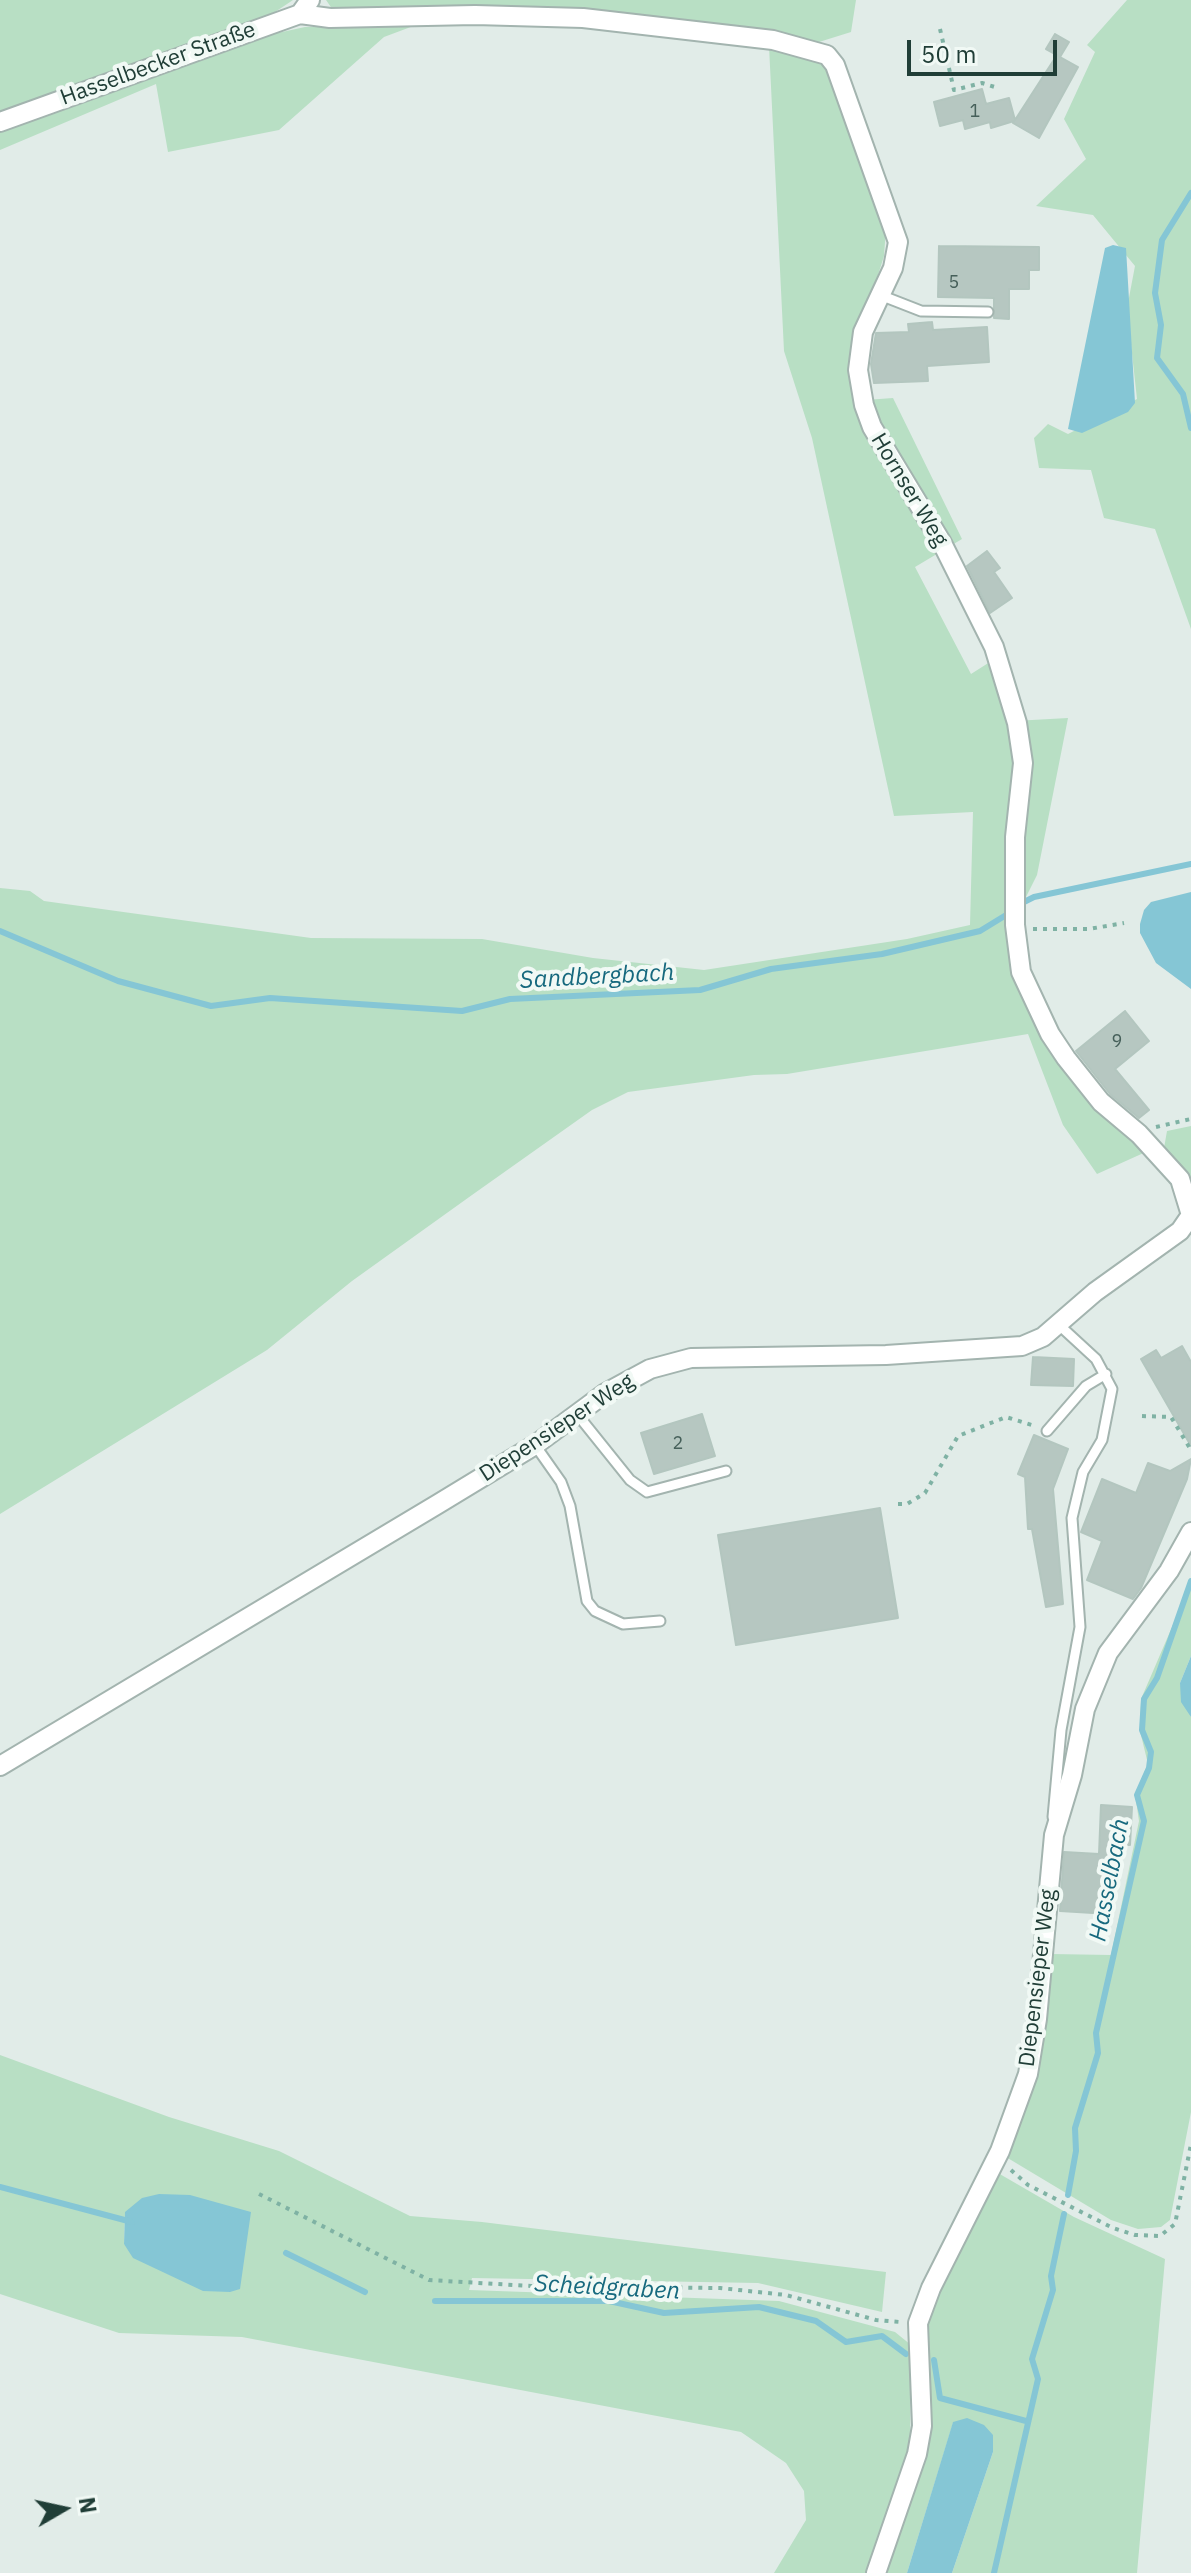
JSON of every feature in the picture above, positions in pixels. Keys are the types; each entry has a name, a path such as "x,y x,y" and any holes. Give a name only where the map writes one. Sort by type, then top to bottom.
{"street":[{"name":"Hasselbecker Straße","path":"0,122 305,7"},
{"name":"Hornser Weg","path":"305,7 330,18 475,15 583,18 773,40 827,55 842,79 896,228 897,256 863,332 859,385 872,427 942,543 994,647 1010,692 1023,763 1015,837 1014,896 1021,972 1050,1034 1101,1102 1139,1134"},
{"name":"Diepensieper Weg","path":"0,1766 535,1445 628,1379 682,1360 1007,1349 1032,1343 1095,1292 1180,1231 1191,1215 1180,1179 1139,1134"},
{"name":"Diepensieper Weg","path":"876,2573 920,2440 918,2323 931,2288 1000,2151 1028,2074 1055,1829 1072,1775 1085,1709 1100,1668 1169,1571 1191,1532"}],"lane":[{"path":"880,295 921,311 988,312"},
{"path":"1055,1829 1056,1765 1080,1627 1072,1518 1083,1472 1102,1440 1112,1389 1096,1359 1058,1324"},
{"path":"1047,1431 1086,1386 1106,1374"},
{"path":"577,1414 630,1480 647,1492 726,1471"},
{"path":"535,1445 561,1482 570,1506 587,1601 595,1611 623,1624 660,1621"}],"path":[{"path":"940,29 954,90 982,83 998,88"},
{"path":"1015,927 1089,929 1124,923"},
{"path":"1139,1134 1191,1119"},
{"path":"1142,1416 1171,1417 1191,1450"},
{"path":"898,1504 907,1504 925,1493 953,1441 970,1429 1006,1417 1047,1431"},
{"path":"1000,2151 1012,2172 1028,2185 1113,2228 1145,2236 1160,2236 1175,2224 1191,2144"},
{"path":"259,2194 429,2280 531,2286 720,2288 786,2295 876,2320 918,2323"}],"green space":[{"path":"0,0 293,0 275,12 0,115"},
{"path":"326,0 856,0 851,32 819,42 782,34 333,10"},
{"path":"1127,0 1191,0 1191,629 1155,529 1104,518 1091,470 1039,468 1034,438 1048,424 1068,434 1137,399 1127,308 1135,266 1093,215 1036,206 1086,159 1064,119 1095,52 1087,45"},
{"path":"416,25 384,37 279,130 168,152 156,84 0,150 0,130 227,44 305,27"},
{"path":"769,46 818,60 836,80 886,228 884,256 850,364 851,381 866,400 893,398 962,539 915,567 971,674 993,660 1014,721 1068,718 1037,875 1010,929 1009,952 1053,1055 1084,1093 1148,1151 1097,1174 1063,1125 1028,1034 787,1074 754,1075 628,1092 592,1110 472,1195 352,1281 267,1350 0,1514 0,888 30,891 44,901 311,938 482,939 593,958 704,970 907,939 970,925 973,812 894,816 812,438 784,351"},
{"path":"1191,1126 1191,1178 1164,1148 1167,1131"},
{"path":"1191,1583 1191,1656 1180,1683 1191,1717 1191,2112 1170,2220 1161,2227 1138,2229 1111,2220 1006,2157 1051,1954 1111,1955 1139,1821 1135,1794 1148,1764 1140,1731 1141,1699"},
{"path":"0,2055 169,2117 279,2151 410,2216 482,2222 886,2272 882,2312 758,2283 472,2278 469,2290 779,2301 895,2332 911,2345 910,2451 867,2573 774,2573 806,2520 804,2491 786,2463 741,2432 242,2337 119,2333 0,2294","holes":["125,2213 230,2292 124,2244"]},
{"path":"998,2173 1074,2217 1165,2259 1137,2573 952,2573 993,2452 953,2423 907,2573 883,2573 923,2459 931,2414 923,2342 928,2309"}],"water":[{"path":"1113,245 1126,248 1135,403 1128,412 1082,433 1068,429 1105,248"},
{"path":"1191,892 1191,989 1156,963 1140,933 1140,924 1144,910 1151,902"},
{"path":"1191,1656 1191,1717 1181,1702 1180,1683"},
{"path":"159,2194 190,2195 251,2212 240,2289 230,2292 203,2291 133,2258 124,2244 125,2212 142,2198"},
{"path":"967,2418 984,2425 993,2435 993,2452 952,2573 907,2573 953,2422"}],"building":[{"path":"1055,34 1069,42 1060,57 1078,67 1039,138 1014,121 991,128 990,122 965,129 963,120 940,126 934,102 982,89 986,104 1009,98 1015,120 1057,55 1046,49"},
{"path":"939,246 1039,247 1039,270 1029,270 1029,289 1009,289 1009,319 994,318 994,298 938,297"},
{"path":"932,322 933,330 987,327 989,362 927,366 928,381 874,383 871,364 876,333 909,332 908,324"},
{"path":"987,551 1000,568 994,572 1012,598 990,613 967,566"},
{"path":"1125,1011 1149,1041 1115,1069 1149,1110 1139,1118 1110,1094 1076,1051"},
{"path":"1182,1346 1191,1362 1191,1446 1141,1359 1156,1350 1161,1358"},
{"path":"1033,1357 1074,1359 1073,1386 1031,1385"},
{"path":"702,1414 715,1456 654,1474 641,1433"},
{"path":"1034,1435 1068,1449 1053,1489 1063,1604 1046,1607 1032,1529 1028,1529 1025,1477 1018,1474"},
{"path":"1191,1459 1187,1479 1141,1588 1133,1599 1087,1580 1102,1541 1081,1532 1102,1479 1136,1493 1148,1463 1170,1471"},
{"path":"880,1508 898,1618 736,1645 718,1535"},
{"path":"1101,1805 1132,1807 1130,1845 1115,1845 1110,1914 1060,1911 1064,1852 1099,1854"}],"waterway":[{"name":"Hasselbach","path":"1191,193 1162,240 1155,293 1161,325 1157,358 1183,394 1191,428"},
{"name":"Sandbergbach","path":"1020,904 1034,897 1191,864"},
{"name":"Sandbergbach","path":"0,931 118,981 211,1006 270,998 462,1011 510,999 700,990 771,969 882,954 980,931 1011,912"},
{"name":"Hasselbach","path":"1068,2195 1076,2151 1075,2128 1098,2053 1096,2033 1144,1821 1137,1795 1149,1768 1151,1752 1142,1730 1144,1699 1157,1678 1191,1581"},
{"name":"Scheidgraben","path":"0,2187 132,2222"},
{"name":"Hasselbach","path":"994,2573 1038,2379 1032,2359 1053,2290 1051,2276 1064,2214"},
{"name":"Scheidgraben","path":"286,2253 365,2292"},
{"name":"Scheidgraben","path":"435,2301 609,2301 664,2313 759,2307 816,2321 846,2342 882,2336 906,2354"},
{"name":"Scheidgraben","path":"934,2360 940,2398 1026,2421"}]}
